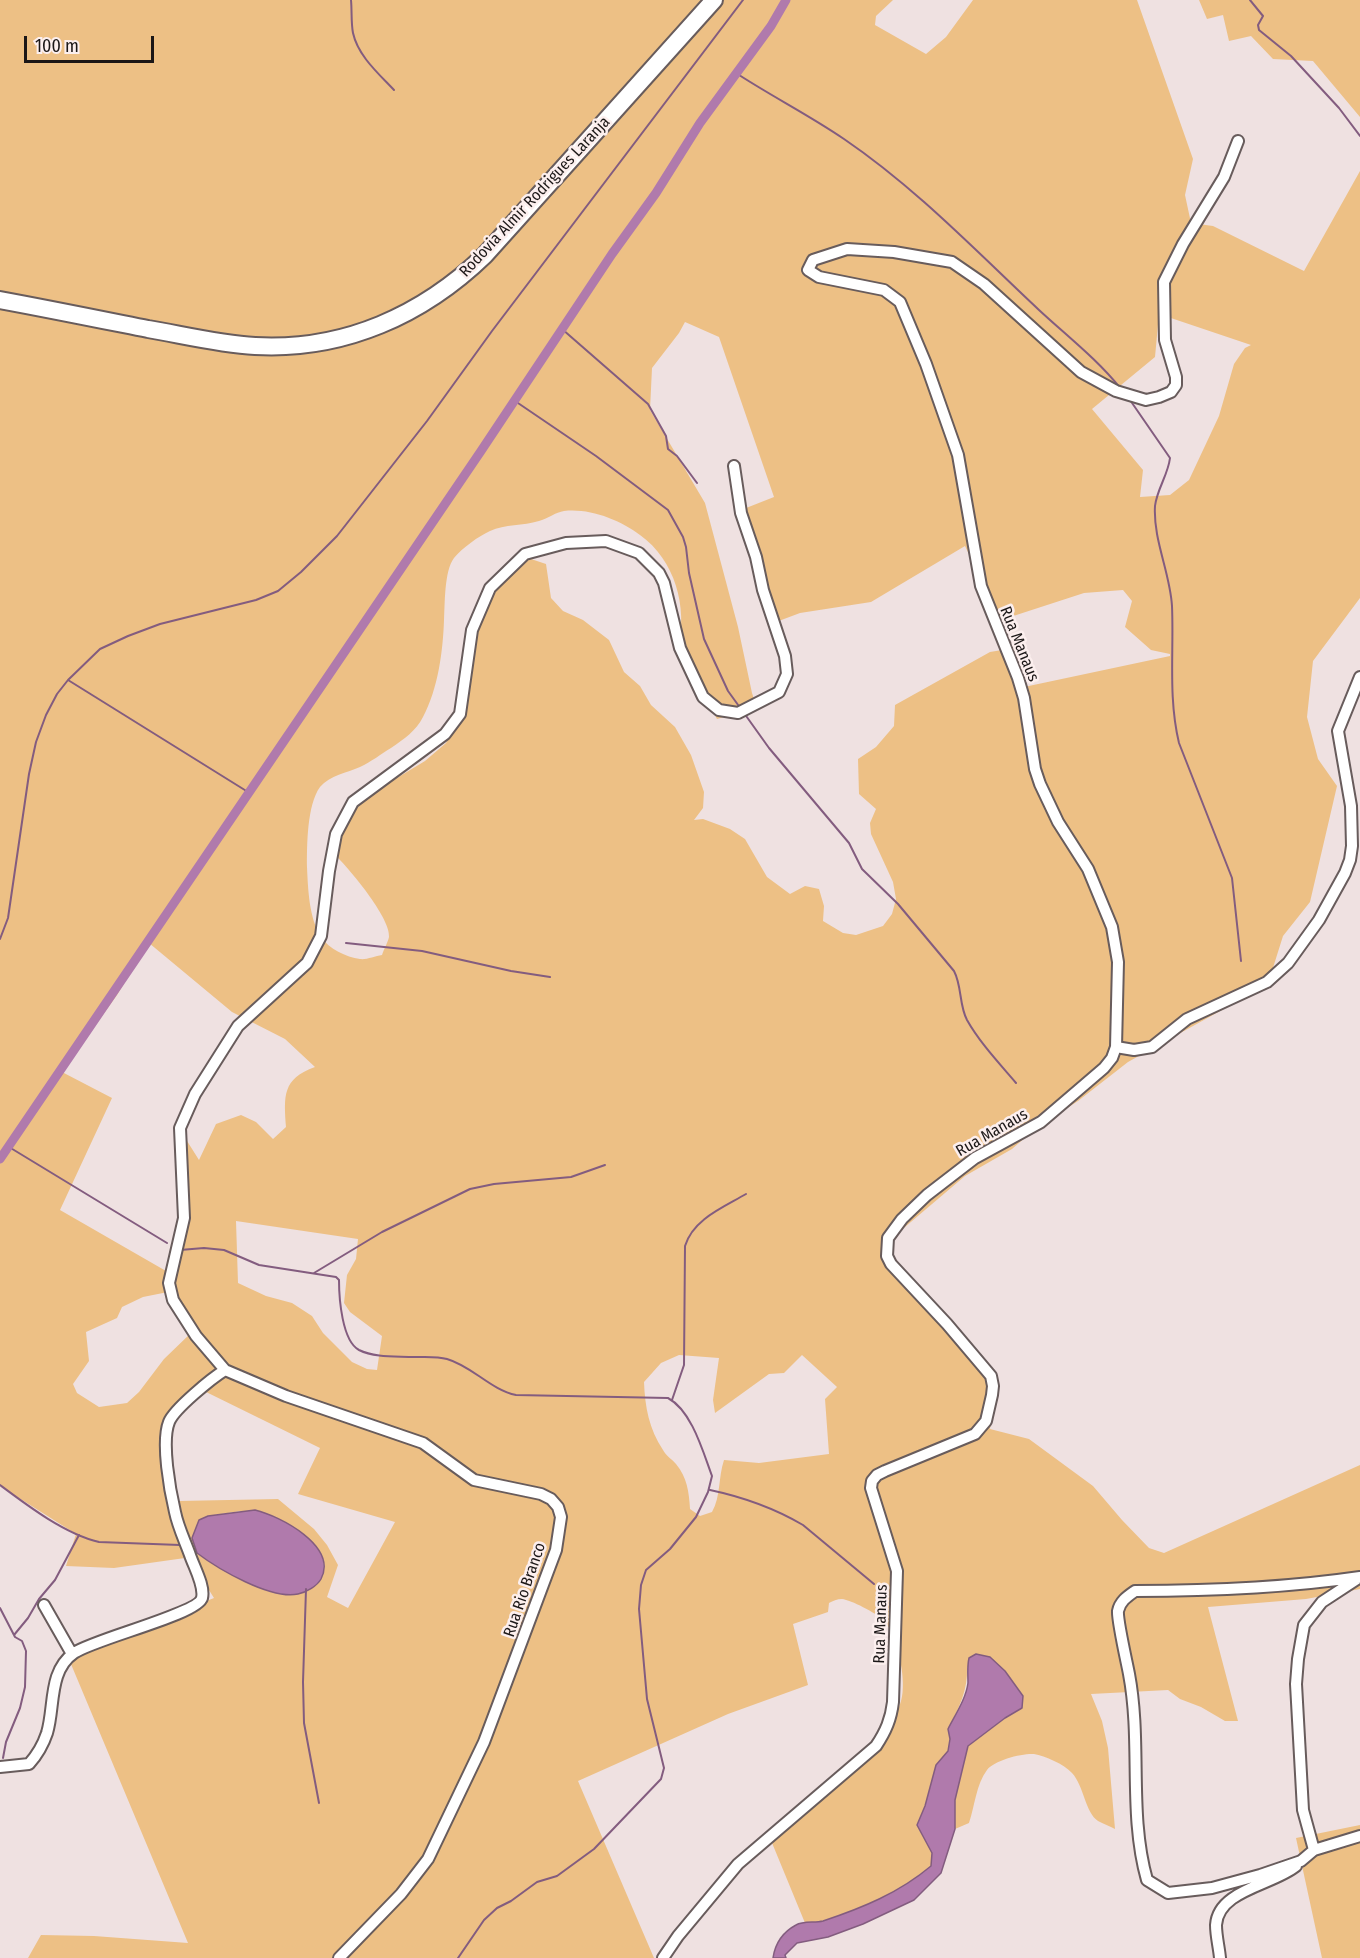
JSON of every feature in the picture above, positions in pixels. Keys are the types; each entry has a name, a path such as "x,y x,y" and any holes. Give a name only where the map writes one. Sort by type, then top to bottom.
{"main road":[{"name":"Rodovia Almir Rodrigues Laranja","path":"0,300 201,339 255,346 320,343 362,333 380,326 430,300 472,267 509,230 714,0"}],"street":[{"name":"Rua Manaus","path":"663,1958 678,1936 738,1864 876,1746 885,1733 891,1719 893,1702 897,1571 873,1495 872,1481 885,1471 975,1434 986,1420 992,1395 991,1376 891,1264 887,1256 888,1238 902,1219 950,1176 975,1158 1041,1122 1104,1068 1112,1058 1116,1047 1118,962 1112,927 1088,869 1058,822 1035,770 1024,698 981,586 958,455 926,364 900,302 884,290 819,277 808,270 813,260 847,249 894,252 952,262 984,284 1081,372 1116,391 1146,400 1160,397 1171,392 1176,385 1176,377 1165,340 1164,282 1182,244 1224,177 1238,141"},
{"path":"0,1767 29,1764 40,1752 48,1731 51,1696 56,1679 72,1654 88,1645 178,1614 200,1602 202,1597 200,1582 175,1514 166,1457 168,1426 169,1421 190,1399 225,1370 196,1336 173,1300 169,1282 184,1218 180,1128 195,1094 238,1026 307,963 321,936 336,834 354,801 445,734 460,714 472,630 490,588 525,554 566,543 606,542 639,553 659,573 664,583 680,648 704,697 719,710 738,713 779,692 787,674 785,656 741,513 734,466"},
{"path":"1116,1047 1134,1050 1152,1047 1187,1019 1267,982 1288,963 1319,920 1350,860 1351,806 1338,730 1360,677"},
{"name":"Rua Rio Branco","path":"225,1370 286,1396 423,1443 474,1479 541,1494 551,1499 558,1507 561,1517 556,1550 484,1742 428,1859 401,1894 339,1958"},
{"path":"1314,1850 1303,1810 1296,1684 1298,1659 1304,1625 1322,1602 1360,1577"},
{"path":"1301,1861 1212,1888 1168,1893 1147,1880 1140,1856 1137,1829 1136,1729 1133,1696 1118,1612 1124,1599 1135,1591 1254,1589 1360,1577"},
{"path":"44,1605 72,1654"},
{"path":"1220,1958 1216,1926 1222,1907 1236,1896 1284,1875 1314,1850 1360,1836"}],"shaded area":[{"path":"0,0 893,0 876,16 875,25 926,54 946,37 973,0 1137,0 1193,159 1185,195 1191,223 1213,226 1304,271 1360,171 1360,598 1313,661 1307,717 1318,759 1337,786 1310,902 1283,936 1272,971 1249,995 1128,1062 1078,1101 1035,1129 1012,1149 965,1176 892,1238 885,1265 993,1377 994,1394 990,1429 1029,1439 1093,1486 1149,1548 1164,1553 1360,1465 1360,1589 1306,1599 1208,1607 1238,1721 1225,1721 1201,1707 1180,1699 1168,1690 1091,1694 1102,1721 1108,1748 1115,1829 1098,1821 1090,1812 1076,1778 1069,1770 1049,1759 1029,1754 1002,1760 987,1770 978,1789 969,1823 955,1829 955,1800 968,1746 1022,1708 1023,1696 1005,1671 967,1667 964,1691 948,1729 950,1739 948,1752 936,1765 925,1806 917,1825 932,1853 931,1866 919,1876 872,1904 837,1917 805,1923 770,1838 827,1794 864,1759 893,1721 903,1693 899,1652 886,1624 879,1616 863,1607 838,1599 829,1603 828,1612 793,1624 808,1685 728,1714 578,1781 654,1958 28,1958 41,1935 94,1936 188,1943 68,1657 214,1598 197,1571 185,1558 114,1568 66,1566 76,1534 0,1486","holes":["1159,314 1251,345 1245,348 1234,364 1219,416 1189,480 1170,495 1140,497 1143,470 1092,409 1155,357","685,322 719,337 774,497 741,510 768,625 800,613 871,602 965,546 1001,620 1084,593 1123,590 1132,601 1125,627 1151,650 1170,654 1170,656 1024,687 1021,668 1014,648 990,652 895,705 894,726 876,747 858,759 859,794 876,809 870,823 871,834 893,882 896,899 892,914 883,926 856,935 843,933 823,921 824,906 819,889 805,886 790,894 767,877 745,839 730,829 703,819 694,820 703,808 704,792 691,755 675,727 651,705 640,686 624,672 609,640 583,620 563,611 551,598 546,564 528,558 495,590 478,627 472,670 461,716 446,743 425,761 363,801 340,833 334,854 376,906 388,929 389,937 382,955 360,959 338,952 321,937 310,903 307,848 312,804 324,783 360,767 391,748 413,731 420,722 428,706 439,670 448,571 457,554 481,536 496,529 533,523 561,512 574,511 604,516 632,530 652,545 670,571 680,601 681,632 678,648 717,719 757,708 705,503 650,410 652,368","149,943 232,1012 285,1039 315,1067 296,1077 291,1083 287,1090 285,1106 286,1127 273,1139 256,1122 241,1115 216,1124 199,1160 182,1133 187,1220 166,1271 60,1210 112,1098 62,1072 117,995","236,1221 358,1239 356,1259 347,1275 344,1303 350,1312 382,1336 377,1370 367,1369 352,1362 323,1333 312,1316 292,1303 266,1296 238,1283","173,1291 192,1332 164,1359 139,1392 127,1403 99,1407 77,1393 73,1384 89,1361 86,1332 117,1318 122,1307 143,1297","679,1355 719,1358 713,1400 715,1413 769,1374 784,1373 802,1355 837,1387 825,1399 829,1454 759,1463 724,1460 715,1506 712,1512 700,1516 690,1509 683,1474 664,1452 654,1434 647,1409 644,1382 661,1363","202,1390 320,1448 298,1494 395,1522 348,1608 327,1597 338,1565 327,1545 314,1529 278,1499 179,1501 169,1499 168,1423","241,1511 320,1554 324,1572 299,1593 290,1595 262,1589 231,1574 197,1553 199,1520 208,1516"]},
{"path":"1199,0 1360,0 1360,117 1313,61 1273,59 1251,36 1229,41 1223,15 1207,19"},
{"path":"255,1510 291,1526 314,1544 321,1555 324,1567 321,1579 314,1586 298,1594 287,1595 274,1592 231,1575 197,1553 192,1538 199,1520 208,1516"},
{"path":"976,1654 990,1657 1005,1671 1023,1696 1022,1708 968,1746 955,1800 955,1829 941,1873 914,1900 863,1924 828,1937 797,1943 785,1955 786,1958 773,1958 780,1939 796,1925 823,1921 866,1905 893,1892 931,1866 932,1853 917,1825 925,1806 936,1765 948,1751 950,1739 948,1729 967,1689 969,1658"},
{"path":"1360,1825 1360,1958 1322,1958 1296,1838"}],"waterway":[{"path":"351,0 352,29 359,49 394,90"},
{"path":"0,939 8,918 29,774 36,742 46,715 57,694 68,680 100,649 128,636 160,624 256,600 278,591 337,536 427,421 492,331 743,0"},
{"path":"0,1159 481,451 612,254 656,193 700,123 771,26 786,0"},
{"path":"1250,0 1263,16 1258,25 1259,30 1291,56 1339,108 1360,136"},
{"path":"736,73 831,130 896,178 1092,358 1121,389"},
{"path":"562,329 648,404 666,436 668,449 677,456 697,483"},
{"path":"1130,400 1170,458 1156,500 1155,519 1171,593 1172,692 1176,726 1179,743 1232,878 1241,961"},
{"path":"515,401 596,456 668,510 686,547 689,573 704,639 728,691 741,709"},
{"path":"68,680 248,792"},
{"path":"744,713 769,748 849,843 862,869 898,904 954,971 967,1020 984,1045 1016,1083"},
{"path":"346,943 422,951 511,971 550,977"},
{"path":"9,1147 167,1243"},
{"path":"314,1273 382,1232 470,1189 494,1184 571,1177 605,1165"},
{"path":"672,1400 684,1365 685,1246 695,1228 702,1221 746,1194"},
{"path":"180,1250 204,1248 224,1250 259,1265 336,1277 339,1280 345,1329 353,1345 365,1353 447,1359 465,1367 498,1388 516,1395 668,1398 684,1412 700,1444 712,1476 708,1492 696,1517 670,1549 646,1570 641,1585 639,1609 647,1699 664,1768 661,1779 594,1849 557,1876 537,1882 497,1908 484,1920 458,1958"},
{"path":"0,1485 47,1518 86,1538 99,1542 180,1545"},
{"path":"710,1490 758,1504 803,1525 874,1584"},
{"path":"14,1635 55,1580 79,1535"},
{"path":"306,1589 304,1723 319,1803"},
{"path":"0,1608 15,1637 22,1641 26,1651 25,1687 20,1708 6,1742 3,1758"}]}
